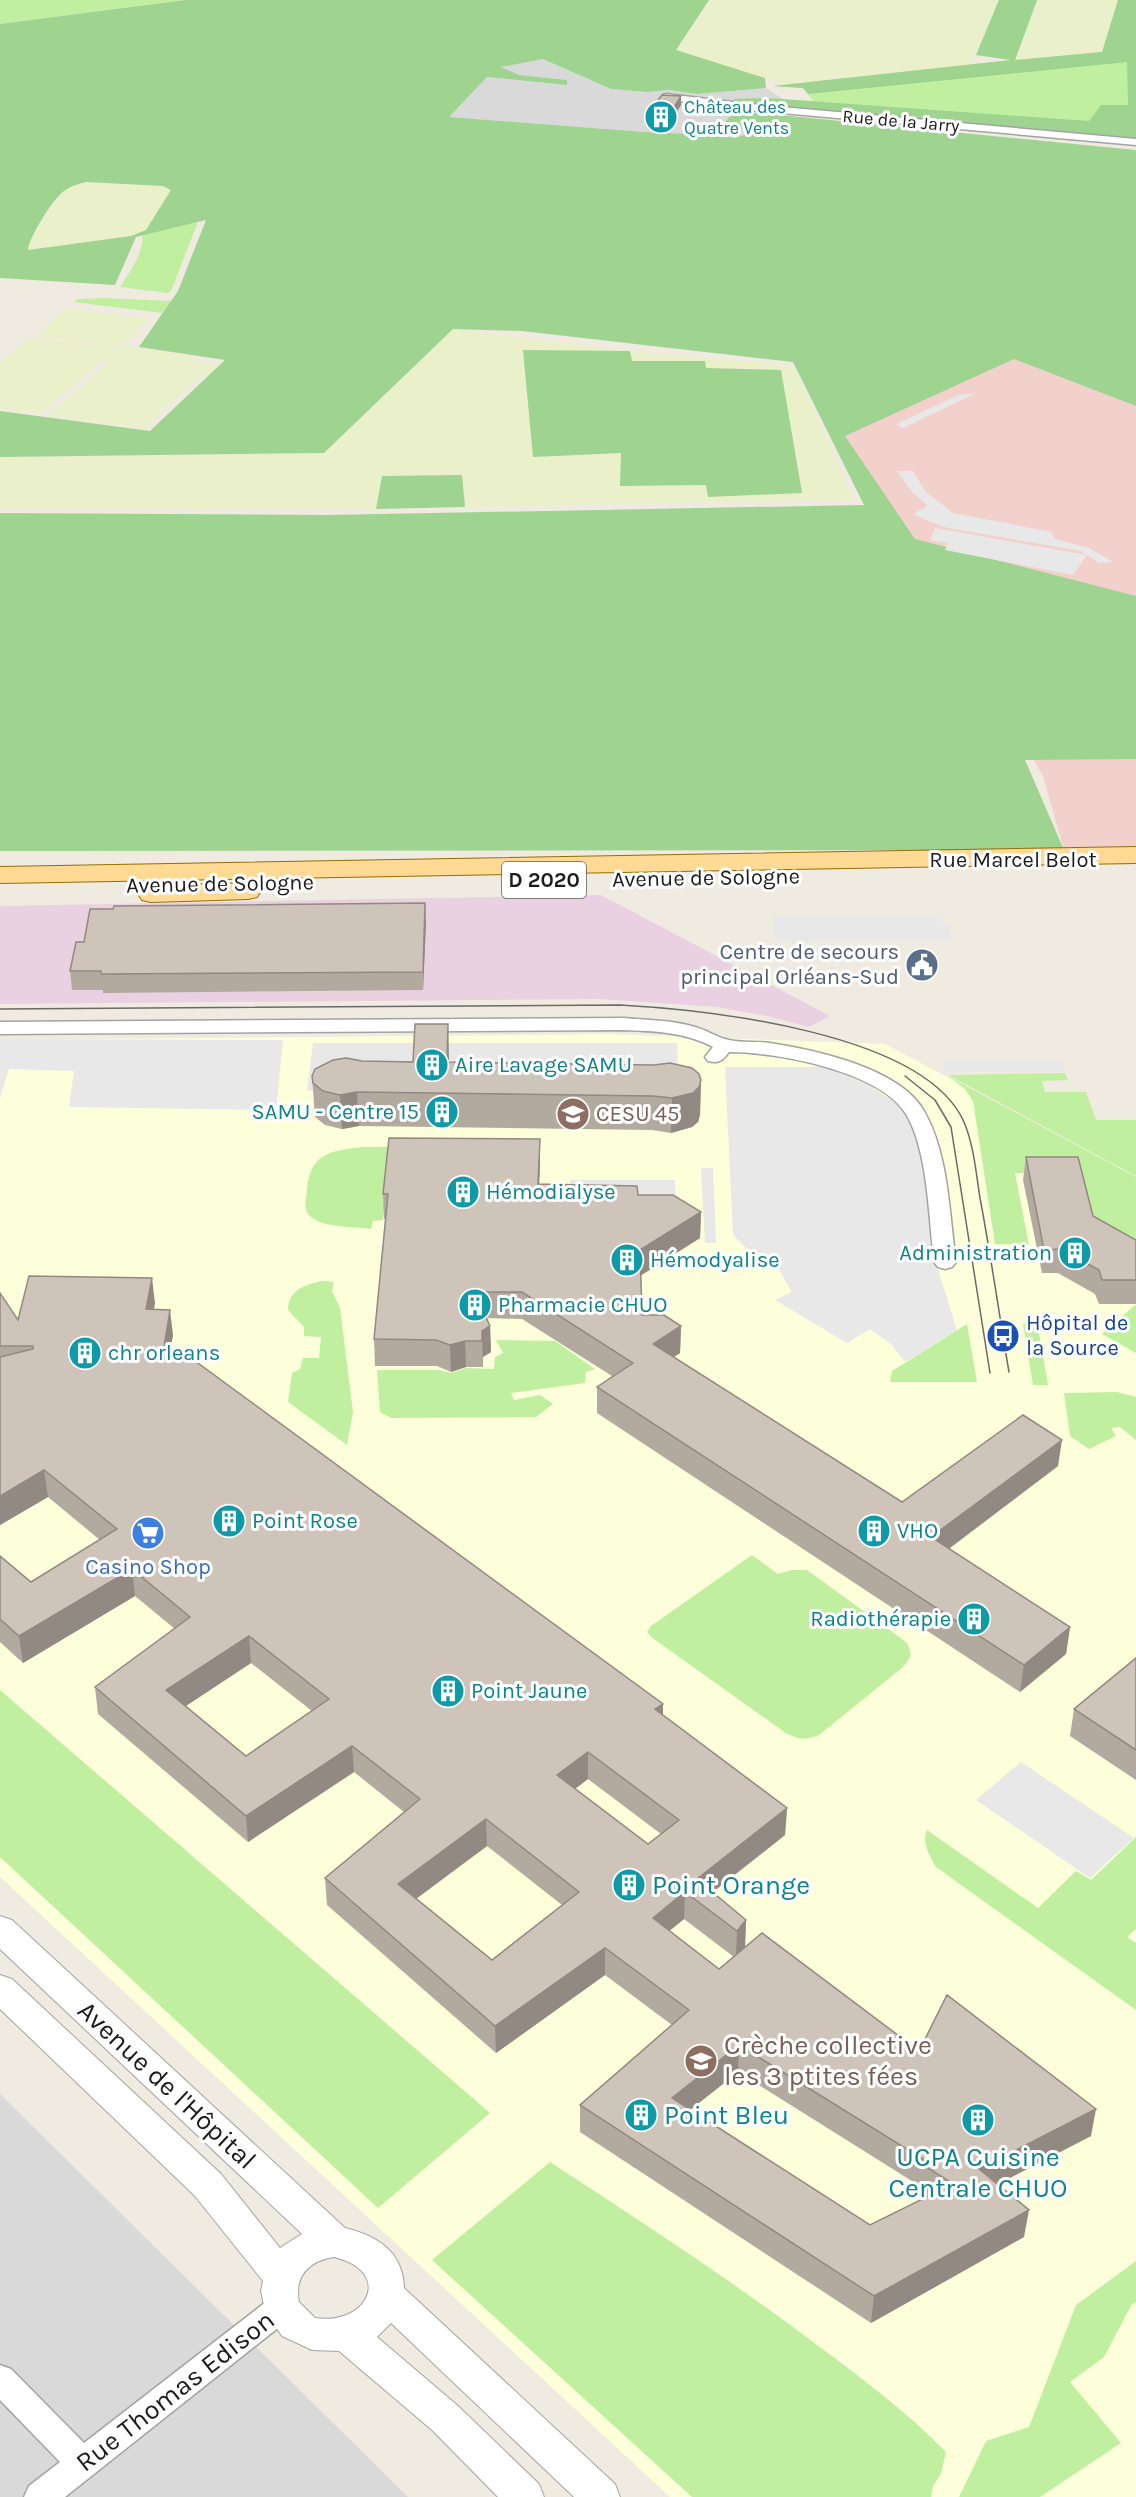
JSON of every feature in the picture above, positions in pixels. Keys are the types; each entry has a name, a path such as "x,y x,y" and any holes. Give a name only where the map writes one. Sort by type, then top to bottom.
{"main road":[{"path":"890,861 1136,855"},
{"name":"Rue Marcel Belot","path":"890,861 1136,859"},
{"name":"D 2020","path":"0,875 890,861"},
{"name":"Avenue de Sologne","path":"0,886 1136,873"},
{"path":"0,895 203,894 383,882"}],"street":[{"name":"Rue de la Jarry","path":"667,97 749,107 1136,142"},
{"path":"0,1028 623,1023 697,1032 709,1036 719,1051 747,1045 781,1050 830,1063 885,1084 914,1110 926,1136 945,1262"},
{"name":"Avenue de l'Hôpital","path":"0,1929 334,2241"},
{"name":"Avenue de l'Hôpital","path":"0,1988 208,2185 282,2292"},
{"path":"334,2241 350,2242 364,2248 376,2258 384,2270 387,2282 386,2295 381,2308 360,2328 346,2334 330,2336 314,2334 300,2328 289,2319 282,2292 290,2262 302,2251 317,2244 334,2241"},
{"name":"Rue Thomas Edison","path":"40,2497 282,2292"},
{"path":"386,2295 601,2497"},
{"path":"346,2334 446,2418 525,2497"},
{"path":"0,2379 82,2463"}],"shaded area":[{"path":"709,0 999,0 970,65 784,84 676,50"},
{"path":"1037,0 1118,0 1103,52 1014,60"},
{"path":"543,59 611,89 647,92 668,90 697,94 766,88 783,99 735,99 737,104 749,112 729,117 758,132 734,138 713,134 658,133 448,117 487,77 567,85 567,80 519,75 500,67"},
{"path":"86,182 121,182 163,186 171,189 146,230 131,236 27,251 29,240 62,192 74,185"},
{"path":"68,309 147,318 150,322 139,326 136,336 115,346 35,336"},
{"path":"1136,323 1136,849 1064,850 1043,776 845,436 789,326"},
{"path":"453,329 630,351 795,368 853,499 465,507 461,475 382,476 376,509 0,510 0,457 324,453","holes":["630,351 631,361 704,361 706,368 781,370 802,493 708,497 706,485 620,486"]},
{"path":"31,338 117,348 122,345 196,357 193,361 221,364 208,376 201,375 144,429 48,416 109,363 101,362 40,413 0,409 0,363"},
{"path":"961,394 974,394 903,428 896,424"},
{"path":"897,471 913,471 925,491 953,513 1051,532 1055,539 1089,548 1113,562 1099,563 1081,551 948,528 926,520 913,514 928,506 913,493"},
{"path":"935,528 1087,555 1073,575 945,550 948,543 930,540"},
{"path":"601,895 830,1016 809,1027 767,1016 717,1007 599,999 0,1004 0,906"},
{"path":"773,915 939,916 940,924 949,924 952,942 775,941"},
{"path":"607,1034 885,1044 1136,1177 1136,2497 670,2497 0,1877 0,1040"},
{"path":"0,1039 283,1040 276,1110 69,1107 74,1071 9,1069 0,1098"},
{"path":"313,1043 677,1043 679,1091 307,1091"},
{"path":"1061,1059 1065,1072 945,1071 943,1061"},
{"path":"725,1067 826,1067 867,1084 905,1109 918,1131 934,1257 957,1330 905,1362 892,1345 870,1329 847,1343 775,1300 792,1292 772,1258 746,1248 733,1235"},
{"path":"701,1168 713,1168 716,1243 705,1243"},
{"path":"570,1180 675,1180 676,1212 570,1202"},
{"path":"1021,1762 1134,1838 1090,1878 976,1800"},
{"path":"0,2094 408,2497 0,2497"}],"green space":[{"path":"0,0 184,0 0,24"},
{"path":"185,0 709,0 676,50 765,78 766,88 697,94 668,90 647,92 611,89 543,59 501,67 519,75 567,80 567,85 487,77 449,117 658,133 713,134 734,138 756,132 724,125 729,117 749,112 1136,150 1136,406 1014,359 845,436 915,539 1136,596 1136,759 1025,760 1064,850 0,851 0,513 328,515 864,505 793,362 522,331 453,329 324,453 0,457 0,411 150,431 225,360 139,347 178,291 206,220 136,237 115,285 0,278 0,24","holes":["86,182 163,186 171,190 146,230 131,236 28,250 32,236 48,210 59,195 72,186"]},
{"path":"999,0 1037,0 1015,60 1103,52 1118,0 1136,0 1136,140 734,99 767,98 813,101 803,88 773,86 1011,60 976,55"},
{"path":"999,0 1037,0 1015,60 1102,52 1118,0 1136,0 1136,140 737,104 734,99 767,98 1089,121 1101,105 1128,105 1127,62 808,94 803,88 773,86 1011,60 976,55"},
{"path":"198,222 171,291 168,293 120,287 138,256 143,235"},
{"path":"79,299 171,301 162,313 73,302"},
{"path":"523,350 630,351 632,361 705,361 706,368 781,370 802,493 708,497 706,485 620,486 621,453 533,457"},
{"path":"462,475 465,507 376,509 382,476"},
{"path":"1065,1073 1068,1080 1042,1081 1045,1092 1086,1092 1096,1120 1136,1120 1136,1176 948,1075"},
{"path":"949,1077 1136,1177 1136,1260 1096,1239 1077,1173 1015,1173 1029,1245 995,1244 973,1101 965,1089"},
{"path":"491,1146 389,1163 383,1220 373,1221 371,1229 329,1225 313,1219 307,1212 306,1196 312,1168 317,1161 331,1153 362,1147"},
{"path":"323,1281 334,1282 332,1291 340,1308 353,1412 347,1445 288,1402 292,1373 300,1369 303,1358 319,1358 321,1337 304,1336 304,1327 288,1310 289,1303 291,1297 299,1289"},
{"path":"1136,1305 1136,1353 1102,1334"},
{"path":"1032,1318 1037,1321 1048,1385 1033,1385 1023,1324"},
{"path":"967,1324 977,1382 890,1382 892,1371"},
{"path":"496,1340 555,1341 595,1369 586,1372 585,1383 511,1393 514,1400 540,1395 553,1404 536,1417 391,1418 380,1412 377,1370 440,1370 451,1373 466,1368 494,1369 495,1357 503,1353"},
{"path":"1117,1392 1136,1397 1136,1440 1120,1427 1111,1428 1116,1436 1089,1449 1070,1436 1064,1393"},
{"path":"752,1555 778,1574 792,1570 807,1570 906,1642 910,1649 909,1658 903,1667 819,1735 800,1738 783,1731 647,1632 651,1626"},
{"path":"0,1690 490,2113 378,2208 0,1857"},
{"path":"927,1830 1038,1908 1076,1871 1091,1880 1136,1837 1136,1929 1127,1937 1136,1943 1136,2010 936,1867 926,1844"},
{"path":"550,2162 749,2295 882,2394 915,2422 946,2452 941,2474 933,2486 931,2497 692,2497 432,2260"},
{"path":"1136,2261 1136,2302 1132,2304 1104,2357 1070,2382 1121,2443 1040,2497 959,2497 986,2441 1029,2427 1076,2305"}],"building":[{"path":"662,95 681,96 668,117 646,115"},
{"path":"425,903 423,972 101,974 101,971 70,971 76,942 84,942 90,909 113,909 114,906"},
{"path":"415,1024 448,1024 447,1062 654,1065 670,1063 692,1068 699,1074 701,1080 699,1087 693,1093 672,1098 357,1092 340,1095 323,1091 313,1083 312,1076 315,1069 333,1060 346,1058 362,1061 413,1062"},
{"path":"389,1138 540,1139 538,1184 637,1186 638,1195 673,1195 701,1212 640,1250 642,1315 664,1315 681,1326 653,1344 902,1502 1023,1415 1062,1440 931,1537 1070,1627 1024,1665 597,1387 633,1363 522,1292 485,1292 484,1313 490,1326 482,1331 482,1341 465,1341 450,1345 436,1340 374,1339 388,1194 383,1194"},
{"name":"Administration","path":"1026,1157 1078,1157 1093,1216 1136,1240 1136,1280 1102,1280 1099,1270 1061,1249 1044,1250"},
{"path":"29,1276 152,1278 146,1309 170,1310 162,1359 191,1358 663,1704 655,1709 787,1808 697,1879 746,1920 737,1931 685,1892 653,1918 719,1969 762,1933 919,2051 947,1995 1096,2109 979,2169 1029,2210 874,2296 580,2105 689,2010 605,1948 495,2026 325,1878 420,1799 352,1746 246,1816 95,1687 190,1617 132,1569 19,1636 0,1619 0,1556 31,1582 117,1529 44,1470 0,1496 0,1357 33,1349 33,1346 0,1346 0,1293 18,1320","holes":["249,1636 329,1699 246,1756 166,1690","588,1752 679,1820 648,1844 557,1775","486,1819 579,1892 492,1960 398,1884","739,2045 931,2164 925,2166 953,2184 870,2225 672,2098"]},
{"path":"1136,1658 1136,1750 1074,1709"}],"tram line":[{"path":"0,1009 620,1005 757,1020 861,1047 906,1066 941,1091 964,1122 974,1160 1009,1372"},
{"path":"905,1076 935,1100 951,1127 990,1373"}],"place":[{"name":"Château des Quatre Vents","path":"661,117"},
{"name":"Centre de secours principal Orléans-Sud","path":"922,965"},
{"name":"Aire Lavage SAMU","path":"432,1065"},
{"name":"SAMU - Centre 15","path":"442,1112"},
{"name":"CESU 45","path":"573,1114"},
{"name":"Hémodialyse","path":"463,1192"},
{"name":"Administration","path":"1075,1253"},
{"name":"Hémodyalise","path":"627,1260"},
{"name":"Pharmacie CHUO","path":"475,1305"},
{"name":"Hôpital de la Source","path":"1003,1336"},
{"name":"chr orleans","path":"85,1353"},
{"name":"Point Rose","path":"229,1521"},
{"name":"VHO","path":"874,1531"},
{"name":"Casino Shop","path":"148,1533"},
{"name":"Radiothérapie","path":"974,1619"},
{"name":"Point Jaune","path":"448,1691"},
{"name":"Point Orange","path":"629,1885"},
{"name":"Crèche collective les 3 ptites fées","path":"701,2061"},
{"name":"Point Bleu","path":"641,2115"},
{"name":"UCPA Cuisine Centrale CHUO","path":"978,2120"}]}
